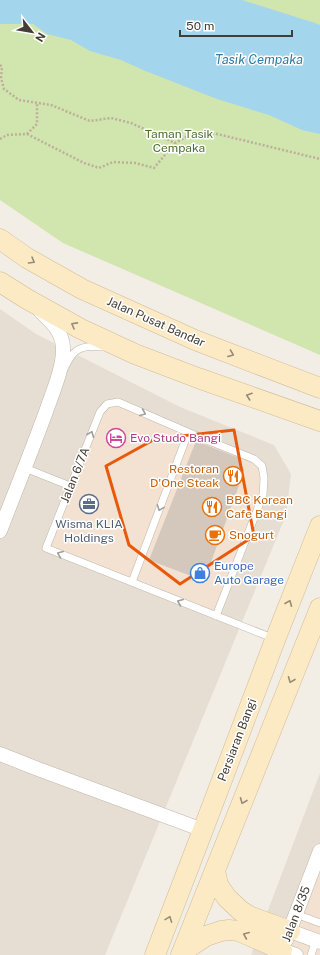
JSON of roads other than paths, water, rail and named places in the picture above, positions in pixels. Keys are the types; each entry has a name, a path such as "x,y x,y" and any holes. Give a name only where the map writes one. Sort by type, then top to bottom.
{"main road":[{"name":"Jalan Pusat Bandar","path":"0,239 27,258 82,289 195,340 320,388"},
{"path":"0,282 81,329 135,354 320,421"},
{"path":"297,380 320,383"},
{"path":"286,409 303,418 320,433"},
{"name":"Persiaran Bangi","path":"155,955 320,526"},
{"path":"182,954 320,608"},
{"path":"215,870 218,885 227,898 241,911 249,916 293,922"},
{"path":"182,954 206,936 229,930 239,931 286,953"}],"street":[{"path":"0,531 58,378 64,348 60,333 27,299"},
{"path":"0,754 203,830"},
{"name":"Jalan 8/35","path":"286,953 293,922 320,851"},
{"path":"293,922 318,941"}],"lane":[{"path":"58,378 72,355 78,350 86,347 106,347 135,354"},
{"name":"Jalan 6/7A","path":"132,582 46,548 100,412 107,404 118,402 188,433"},
{"path":"216,616 262,495 264,478 262,466 254,459 188,433 132,582 275,640"},
{"path":"24,468 70,486"},
{"path":"293,922 320,923"},
{"path":"311,955 318,941"}],"water":[{"name":"Tasik Cempaka","path":"0,0 242,0 320,25 320,134 302,130 269,115 217,99 121,60 90,51 71,40 47,34 33,24 0,24"}],"place":[{"name":"Evo Studo Bangi","path":"116,438"},
{"name":"Restoran D'One Steak","path":"233,476"},
{"name":"Wisma KLIA Holdings","path":"89,504"},
{"name":"BBC Korean Cafe Bangi","path":"212,507"},
{"name":"Snogurt","path":"215,535"},
{"name":"Europe Auto Garage","path":"200,573"}],"park label":[{"name":"Taman Tasik Cempaka","path":"179,141"}]}
